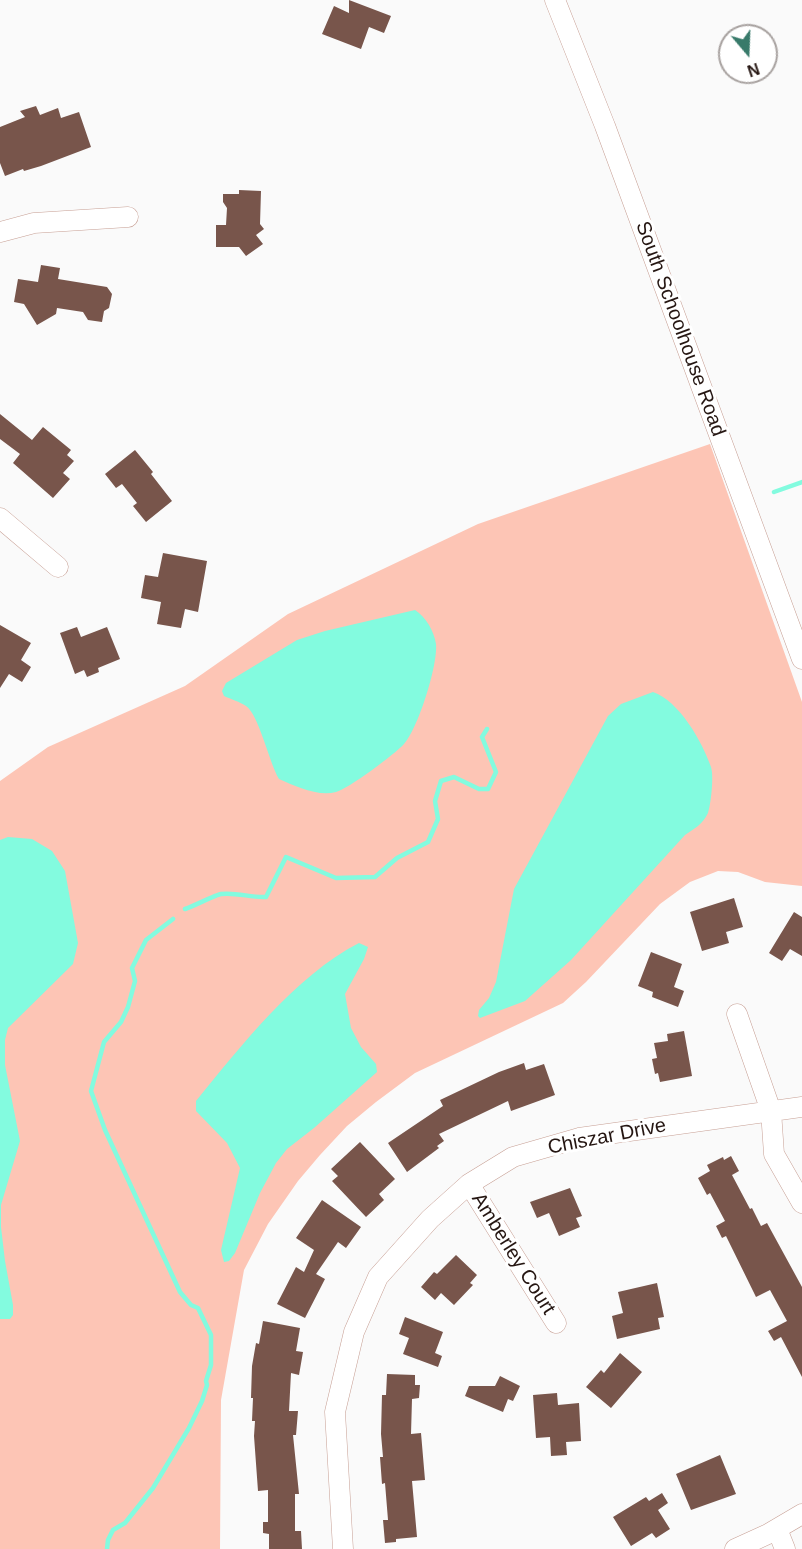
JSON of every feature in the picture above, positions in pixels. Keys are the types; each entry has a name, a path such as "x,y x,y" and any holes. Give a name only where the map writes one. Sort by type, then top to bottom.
{"street":[{"name":"South Schoolhouse Road","path":"555,0 605,126 802,659"},
{"path":"0,232 34,223 128,218"},
{"path":"0,518 58,567"},
{"path":"737,1014 771,1112 774,1154 802,1203"},
{"name":"Chiszar Drive","path":"343,1549 335,1412 354,1332 378,1277 430,1219 469,1184 513,1157 579,1138 802,1107"},
{"name":"Amberley Court","path":"469,1184 556,1323"},
{"path":"735,1549 802,1514"},
{"path":"777,1529 785,1549"}],"shaded area":[{"path":"710,444 802,702 802,886 765,882 738,872 718,871 690,882 660,904 563,1003 415,1073 347,1126 320,1155 298,1181 268,1224 244,1270 221,1400 220,1549 0,1549 0,781 48,747 185,686 288,614 478,524"},
{"path":"415,610 423,616 431,629 436,644 436,654 421,711 404,744 371,771 336,792 314,792 279,779 251,711 246,706 224,696 222,691 226,683 297,640 325,631"},
{"path":"653,692 672,704 680,713 696,734 707,757 712,777 711,797 706,817 685,835 571,960 525,1001 480,1018 479,1010 489,998 496,982 514,889 608,716 621,704"},
{"path":"8,837 32,839 52,851 65,871 78,943 73,964 8,1028 5,1040 5,1065 20,1141 1,1205 1,1227 13,1315 10,1319 0,1319 0,840"},
{"path":"359,943 368,947 345,994 351,1028 361,1047 376,1064 377,1072 287,1149 276,1163 260,1193 235,1253 229,1261 224,1262 221,1250 240,1168 227,1143 196,1111 196,1101 250,1036 291,993 335,957"}],"building":[{"path":"349,0 391,16 384,33 369,27 361,49 322,34 334,6 349,13"},
{"path":"36,106 40,115 58,108 61,118 79,112 91,147 41,166 24,171 23,169 5,176 0,163 0,127 25,117 20,111"},
{"path":"239,190 261,191 260,224 264,229 256,235 263,244 246,256 239,247 216,247 216,225 226,225 227,208 223,202 223,194 239,194"},
{"path":"41,265 60,268 58,279 107,287 112,294 109,308 104,311 102,322 88,320 83,312 57,308 56,314 37,325 24,304 14,302 18,279 38,282"},
{"path":"0,414 32,440 43,427 71,450 67,455 74,461 63,473 70,479 53,498 13,463 20,454 0,439"},
{"path":"135,450 172,501 146,522 133,506 137,503 122,484 116,488 105,474"},
{"path":"163,553 207,561 198,612 185,609 181,628 157,624 161,602 141,598 145,575 158,577"},
{"path":"0,625 31,643 21,660 31,667 22,682 9,674 0,688"},
{"path":"77,627 81,637 107,627 120,659 98,668 99,672 87,677 84,670 75,674 60,633"},
{"path":"734,898 743,927 726,932 729,943 702,951 690,912"},
{"path":"794,912 802,917 802,956 790,949 782,961 769,953"},
{"path":"651,952 682,964 674,987 684,991 678,1007 652,997 653,992 638,986"},
{"path":"684,1031 692,1076 660,1082 658,1073 655,1074 652,1059 657,1058 654,1043 668,1041 667,1034"},
{"path":"524,1063 526,1070 544,1064 555,1095 511,1111 508,1101 439,1134 444,1141 437,1146 439,1148 407,1172 388,1143 443,1106 440,1100 499,1072"},
{"path":"360,1142 395,1179 379,1194 384,1200 366,1217 332,1181 338,1176 331,1169"},
{"path":"731,1156 739,1171 732,1175 750,1209 752,1208 761,1226 767,1223 802,1287 802,1377 781,1337 774,1341 768,1331 787,1321 770,1290 756,1297 726,1236 722,1238 716,1226 725,1221 710,1193 707,1195 698,1178 710,1171 707,1165 723,1157 724,1160"},
{"path":"570,1188 582,1216 576,1218 580,1227 559,1236 549,1213 537,1218 530,1202"},
{"path":"322,1200 361,1227 346,1248 338,1242 316,1274 325,1279 305,1318 277,1304 296,1267 304,1272 314,1250 296,1238"},
{"path":"456,1255 477,1275 470,1283 473,1285 454,1305 441,1293 435,1300 421,1287 434,1272 437,1274"},
{"path":"657,1283 664,1317 658,1318 660,1329 617,1339 612,1316 623,1313 618,1292"},
{"path":"405,1317 443,1332 435,1353 442,1356 438,1367 403,1354 409,1338 399,1334"},
{"path":"263,1321 300,1328 296,1351 303,1352 299,1375 291,1373 289,1411 298,1411 296,1435 293,1435 299,1494 295,1494 295,1531 301,1531 302,1549 269,1549 269,1534 263,1533 263,1522 268,1522 268,1490 258,1491 255,1421 252,1421 253,1398 251,1398 252,1366"},
{"path":"620,1353 642,1372 611,1408 586,1387 601,1370 604,1373"},
{"path":"387,1374 415,1375 415,1385 420,1385 419,1398 412,1399 411,1434 421,1433 425,1480 412,1481 417,1537 396,1539 396,1542 385,1543 383,1520 388,1520 380,1457 383,1457 382,1395 386,1395"},
{"path":"500,1376 520,1386 513,1401 508,1399 503,1412 465,1396 469,1386 495,1386"},
{"path":"557,1393 558,1405 579,1403 581,1441 566,1442 567,1455 551,1456 550,1437 536,1438 533,1395"},
{"path":"720,1455 736,1494 691,1510 676,1474"},
{"path":"662,1493 668,1503 658,1510 670,1529 656,1538 652,1533 631,1546 613,1517 646,1497 649,1501"}],"waterway":[{"path":"774,492 802,482"},
{"path":"185,909 221,894 266,897 286,857 336,878 375,877 397,858 428,842 438,819 435,801 441,781 454,777 479,789 488,789 496,772 482,737 487,729"},
{"path":"107,1549 113,1530 125,1523 153,1488 189,1428 202,1401 211,1365 211,1335 198,1308 191,1305 180,1292 105,1130 91,1091 104,1042 121,1022 128,1007 135,981 132,968 146,940 173,919"}]}
